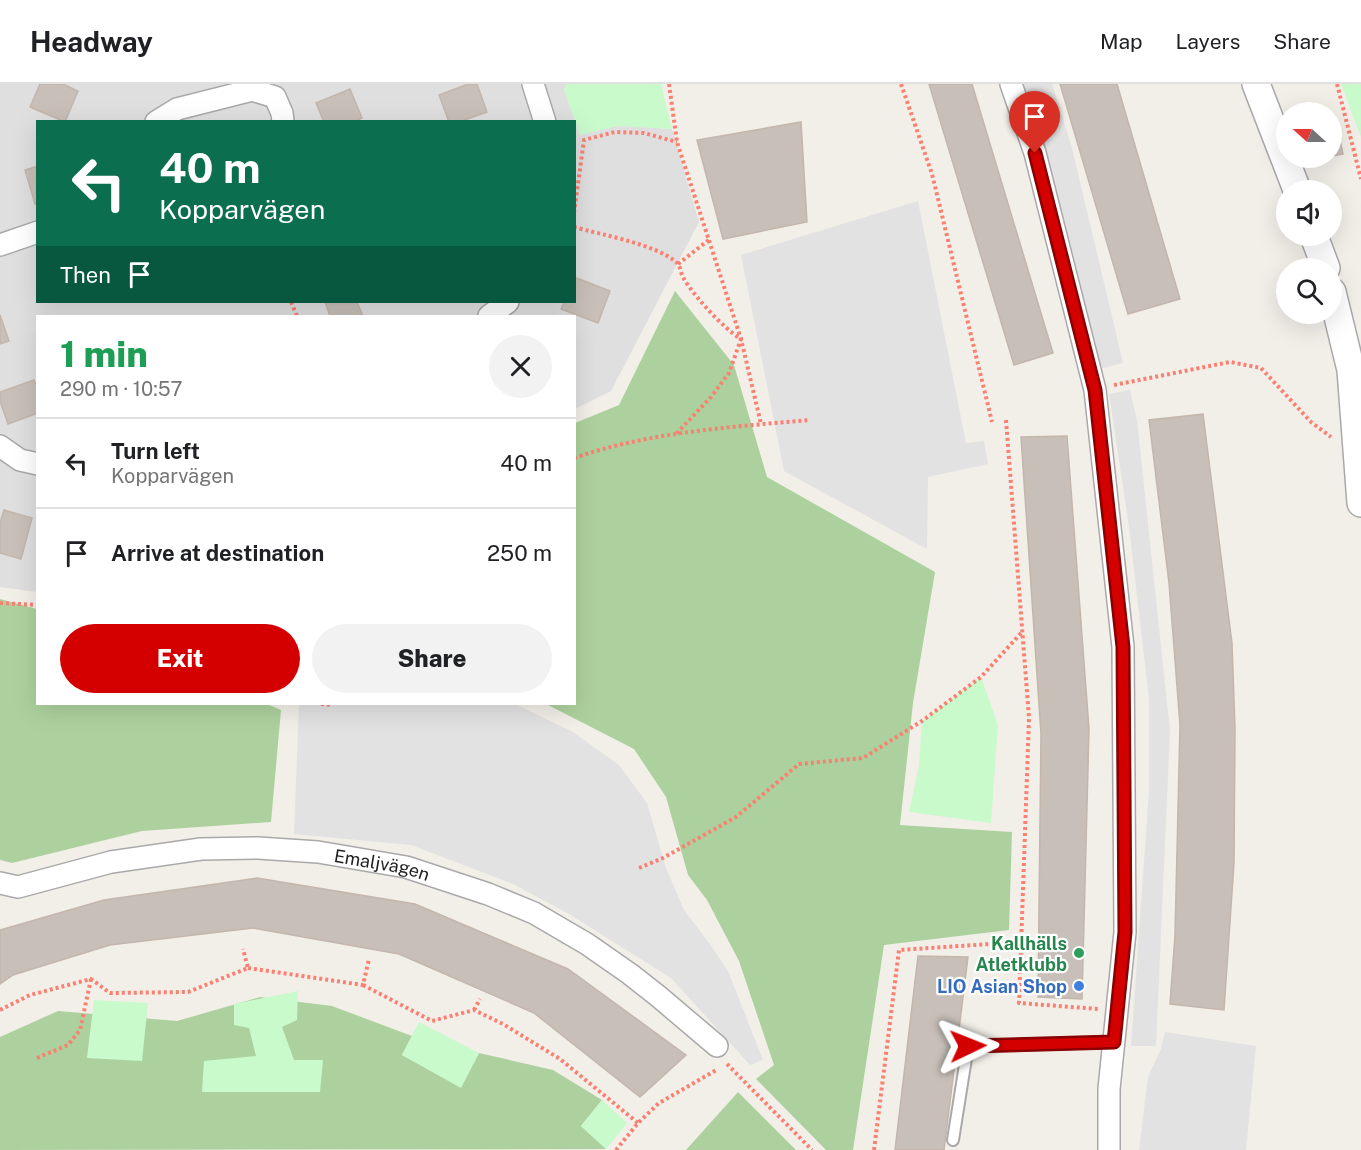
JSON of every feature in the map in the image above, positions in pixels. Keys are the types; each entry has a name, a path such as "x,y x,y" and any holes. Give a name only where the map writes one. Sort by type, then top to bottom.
{"street":[{"path":"533,84 544,120"},
{"path":"1011,84 1035,153 1095,390 1123,647 1125,932 1109,1089 1109,1150"},
{"path":"1256,84 1293,180"},
{"path":"159,120 177,109 252,90 275,97 283,120"},
{"path":"0,245 36,233"},
{"path":"490,315 507,303"},
{"path":"1340,324 1351,370 1361,503"},
{"path":"0,446 20,460 36,464"},
{"name":"Emaljvägen","path":"0,883 18,887 111,862 201,849 258,848 318,852 406,867 488,894 534,913 587,944 630,974 717,1046"}],"lane":[{"path":"953,1140 968,1046 1114,1042"}],"path":[{"path":"669,84 677,142 741,339 761,424"},
{"path":"902,84 932,174 992,422"},
{"path":"1337,84 1361,179"},
{"path":"576,206 584,140 615,132 644,133 677,142"},
{"path":"576,228 665,254 678,264 683,278 729,332 741,339"},
{"path":"678,264 710,239"},
{"path":"676,434 711,397 729,373 741,339"},
{"path":"1095,390 1230,362 1261,368 1311,422 1330,437 1336,438"},
{"path":"576,457 676,434 810,420"},
{"path":"1006,420 1029,718 1019,1003 1117,1011"},
{"path":"0,603 36,605"},
{"path":"639,868 663,858 736,817 799,764 863,758 922,721 981,678 1022,632"},
{"path":"874,1150 899,950 1021,942"},
{"path":"243,949 248,968"},
{"path":"363,985 369,959"},
{"path":"91,979 110,993 188,992 248,968 363,985 432,1021 474,1010 503,1024 560,1059 638,1122"},
{"path":"0,1010 30,995 91,979"},
{"path":"37,1058 69,1045 80,1030 91,979"},
{"path":"474,1010 480,999"},
{"path":"616,1150 638,1122 659,1103 727,1064 812,1150"}],"shaded area":[{"path":"0,84 567,84 564,89 575,120 36,120 36,303 576,303 576,124 580,135 618,125 672,129 699,222 611,391 576,408 576,315 36,315 36,592 0,587"},
{"path":"1022,84 1052,84 1072,148 1123,363 1096,370 1046,159"},
{"path":"918,201 966,443 984,441 988,464 928,477 927,549 784,471 741,255"},
{"path":"1130,390 1137,420 1170,731 1156,1046 1131,1046 1149,791 1149,699 1129,527 1109,394"},
{"path":"299,705 517,705 573,732 619,765 647,803 666,868 684,910 728,971 763,1060 750,1065 671,978 569,914 513,884 411,845 294,834"},
{"path":"1165,1032 1256,1046 1246,1150 1139,1150 1148,1077 1161,1049"}],"green space":[{"path":"567,84 661,84 672,129 618,126 580,135 564,89"},
{"path":"1341,84 1361,84 1361,137"},
{"path":"675,291 734,365 767,477 935,572 913,703 900,825 1012,832 1009,930 884,945 853,1150 826,1150 756,1079 774,1065 739,961 707,900 688,875 666,797 634,749 548,705 576,705 576,423 619,405"},
{"path":"0,599 36,609 36,705 269,705 281,710 271,822 142,831 12,863 0,860"},
{"path":"981,677 998,725 991,823 909,812 919,765 922,721"},
{"path":"298,991 297,1020 282,1027 294,1060 323,1060 320,1092 202,1092 204,1061 256,1056 249,1028 234,1025 234,1004"},
{"path":"260,997 332,1006 412,1036 402,1055 461,1087 479,1053 553,1070 602,1100 581,1126 606,1149 0,1150 0,1037 58,1011 177,1021"},
{"path":"94,1000 148,1003 142,1061 87,1058"},
{"path":"419,1022 479,1053 461,1088 402,1055"},
{"path":"738,1092 796,1150 686,1150"},
{"path":"602,1100 627,1123 606,1149 581,1126"}],"building":[{"path":"40,84 63,84 78,91 66,120 60,120 30,107"},
{"path":"468,84 477,84 487,112 465,120 448,120 439,95"},
{"path":"929,84 972,84 1053,353 1014,365"},
{"path":"1060,84 1117,84 1180,299 1128,314"},
{"path":"350,89 362,118 323,120 316,103"},
{"path":"801,122 807,222 723,239 697,140"},
{"path":"36,167 35,204 25,170"},
{"path":"576,278 610,291 598,323 561,309 564,303 576,303"},
{"path":"325,303 357,303 363,315 330,315"},
{"path":"0,315 9,341 0,344"},
{"path":"34,380 36,414 8,424 0,401 0,392"},
{"path":"1203,414 1232,643 1235,729 1234,863 1224,1010 1170,1004 1175,935 1180,725 1169,583 1149,420"},
{"path":"1067,436 1089,729 1082,999 1038,997 1041,734 1021,437"},
{"path":"4,510 32,518 21,559 0,553 0,523"},
{"path":"257,878 415,904 568,969 686,1055 640,1097 534,1013 399,954 253,928 110,945 13,975 0,984 0,930 104,900"},
{"path":"918,956 968,957 944,1150 895,1150"}],"place":[{"name":"Kallhälls Atletklubb","path":"1079,953"},
{"name":"LIO Asian Shop","path":"1079,986"}],"route":[{"path":"968,1046 1114,1042 1125,932 1123,647 1098,406 1035,153"}]}
